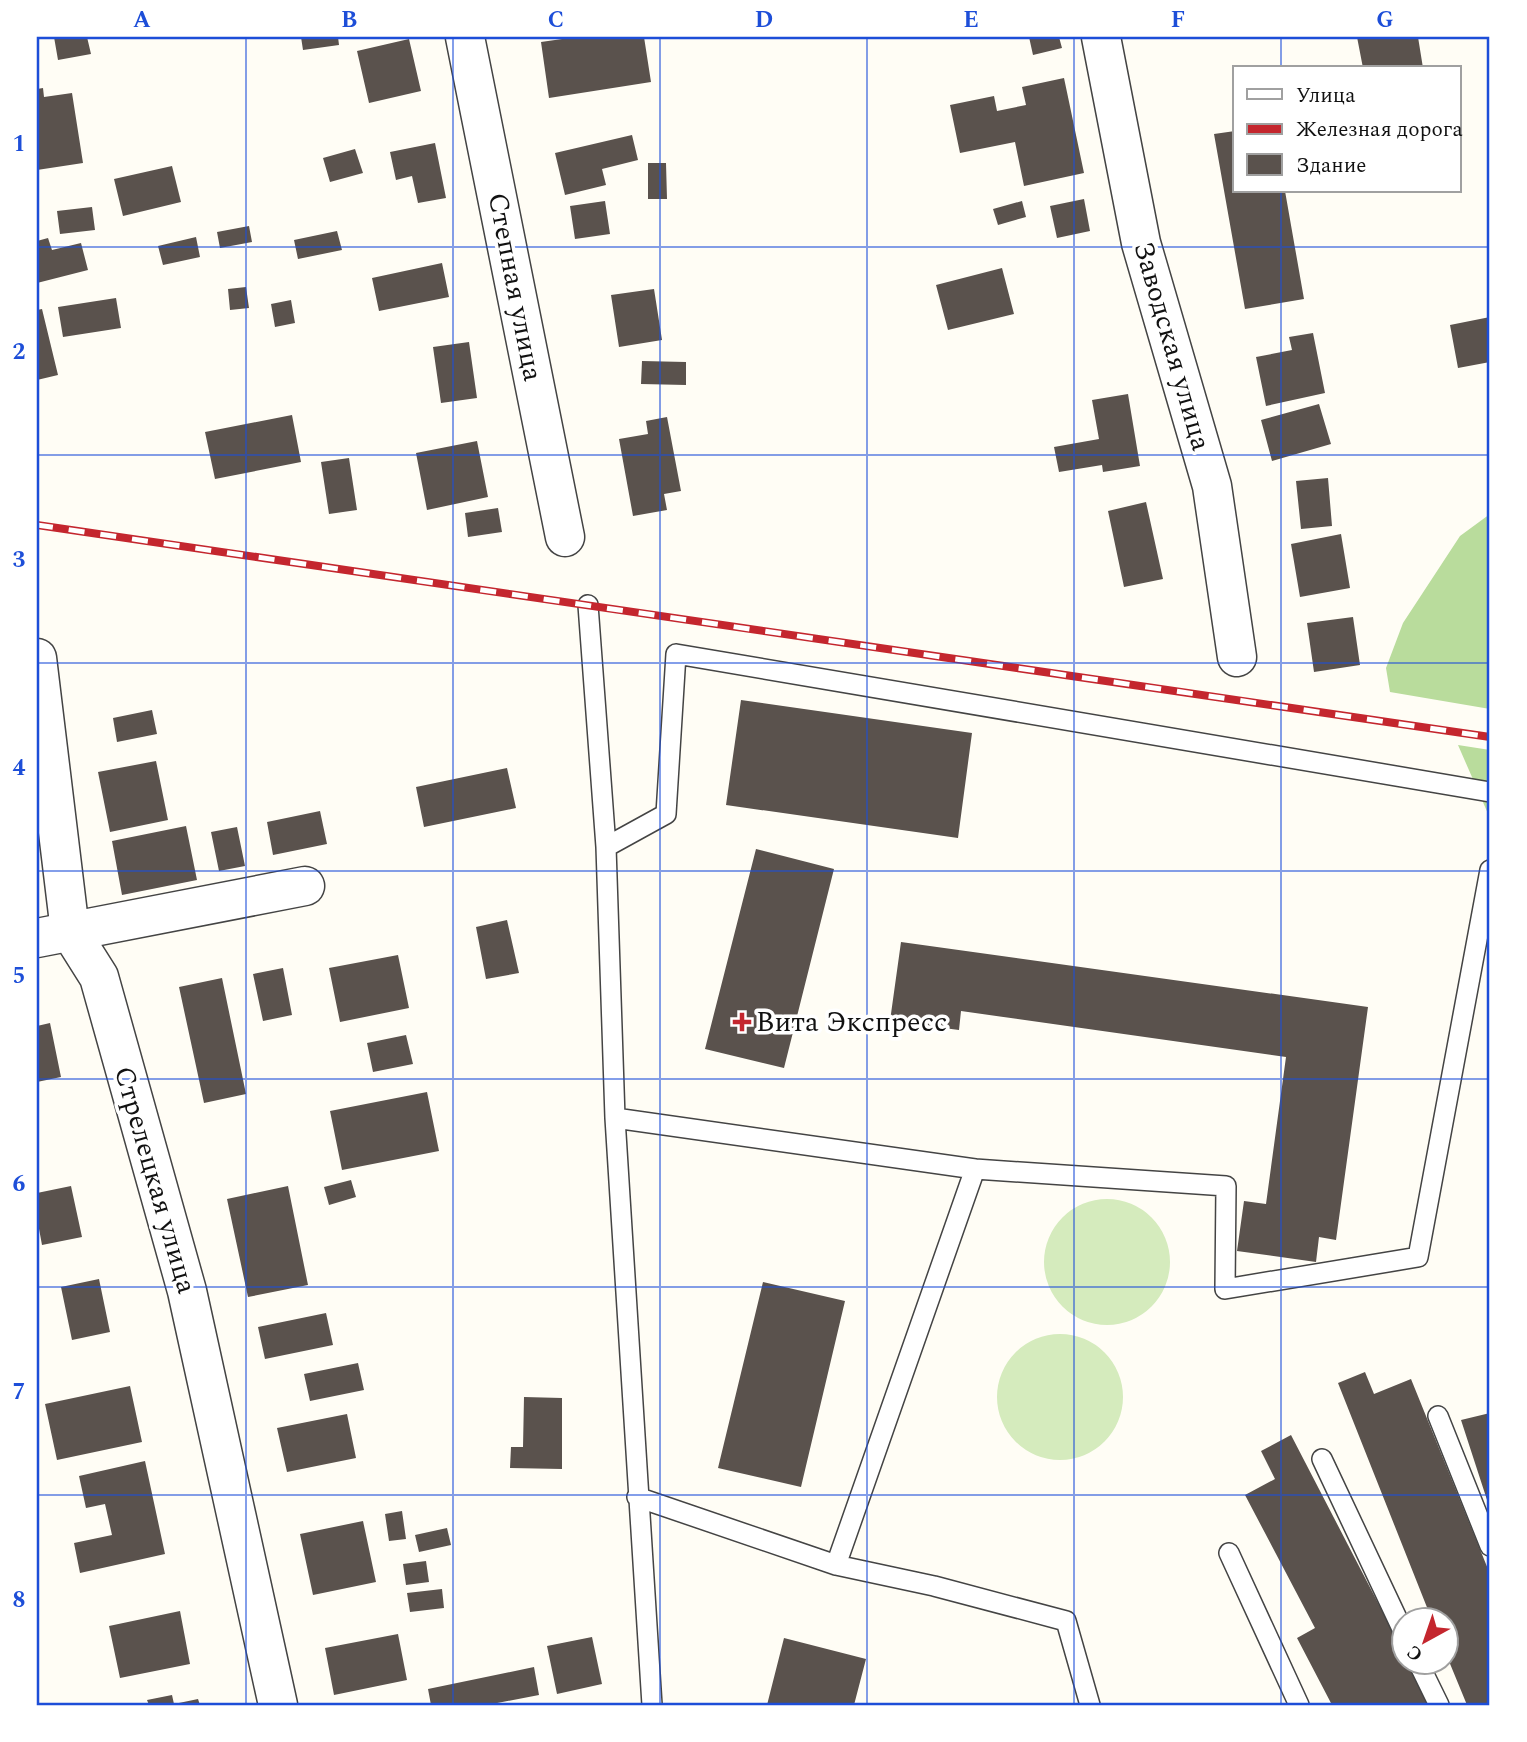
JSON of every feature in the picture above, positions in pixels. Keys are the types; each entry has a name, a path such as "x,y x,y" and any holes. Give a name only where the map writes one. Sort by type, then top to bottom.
{"street":[{"name":"Степная улица","path":"466,37 565,537"},
{"name":"Заводская улица","path":"1101,37 1141,243 1212,486 1237,657"},
{"name":"Стрелецкая улица","path":"37,659 53,934 99,977 187,1291 278,1705"},
{"path":"53,934 305,886"}],"lane":[{"path":"588,605 606,847 615,1118 652,1705"},
{"path":"606,847 666,814 677,654 1490,792"},
{"path":"615,1118 975,1169 1226,1186 1225,1289 1418,1257 1490,870"},
{"path":"836,1565 975,1169"},
{"path":"1438,1416 1490,1546"},
{"path":"1322,1459 1392,1606"},
{"path":"637,1497 836,1565 934,1586 1066,1621 1090,1705"},
{"path":"1229,1553 1299,1705"},
{"path":"1425,1676 1439,1705"}],"green space":[{"path":"1490,514 1490,709 1390,692 1386,668 1403,623 1460,536"},
{"path":"1458,745 1490,750 1490,817 1489,816"},
{"path":"1107,1199 1131,1204 1152,1217 1165,1238 1170,1262 1165,1286 1152,1307 1131,1320 1107,1325 1083,1320 1062,1307 1049,1286 1044,1262 1049,1238 1062,1217 1083,1204"},
{"path":"1060,1334 1084,1339 1105,1352 1118,1373 1123,1397 1118,1421 1105,1442 1084,1455 1060,1460 1036,1455 1015,1442 1002,1421 997,1397 1002,1373 1015,1352 1036,1339"}],"building":[{"path":"54,37 87,37 91,54 58,60"},
{"path":"301,37 338,37 339,45 303,50"},
{"path":"576,37 644,37 651,82 549,98 541,42"},
{"path":"1029,37 1059,37 1062,48 1033,55"},
{"path":"1357,37 1418,37 1423,66 1363,66"},
{"path":"409,39 421,91 369,103 357,51"},
{"path":"1064,78 1084,173 1024,186 1015,142 960,153 950,105 994,96 997,111 1026,105 1022,87"},
{"path":"43,88 44,97 72,93 83,163 37,170 37,89"},
{"path":"1233,131 1233,192 1285,192 1304,299 1245,309 1214,134"},
{"path":"632,135 638,160 602,169 606,185 565,195 555,153"},
{"path":"435,143 446,198 418,203 412,176 396,180 390,152"},
{"path":"355,149 363,173 330,182 323,158"},
{"path":"648,163 666,163 667,199 648,199"},
{"path":"172,166 181,202 123,216 114,179"},
{"path":"1084,199 1090,231 1057,238 1050,206"},
{"path":"605,201 610,234 575,239 570,206"},
{"path":"1022,201 1026,217 998,225 993,209"},
{"path":"92,207 95,230 60,234 57,211"},
{"path":"249,226 252,242 220,248 217,232"},
{"path":"337,231 342,250 298,259 294,240"},
{"path":"196,237 200,257 163,265 158,246"},
{"path":"48,238 52,250 81,243 88,270 37,283 37,241"},
{"path":"442,263 449,297 379,311 372,278"},
{"path":"1002,268 1014,314 948,330 936,285"},
{"path":"246,287 249,308 230,310 228,289"},
{"path":"654,289 662,340 619,347 611,295"},
{"path":"116,298 121,328 63,337 58,307"},
{"path":"291,300 295,323 275,327 271,304"},
{"path":"42,309 58,375 37,380 37,310"},
{"path":"1490,317 1490,362 1458,368 1450,325"},
{"path":"1313,333 1325,393 1266,406 1256,357 1292,350 1289,337"},
{"path":"469,342 477,398 441,403 433,347"},
{"path":"642,361 686,362 686,385 641,384"},
{"path":"1128,394 1140,466 1103,472 1102,465 1059,472 1054,447 1099,439 1092,400"},
{"path":"1319,404 1331,444 1272,461 1261,420"},
{"path":"292,415 301,462 215,479 205,432"},
{"path":"667,417 681,491 664,494 667,510 633,516 619,439 648,434 646,421"},
{"path":"477,441 488,497 427,510 416,453"},
{"path":"349,458 357,510 329,514 321,462"},
{"path":"1328,478 1332,526 1301,529 1296,481"},
{"path":"1146,502 1163,579 1124,587 1108,511"},
{"path":"498,508 502,532 468,537 465,513"},
{"path":"1341,534 1350,588 1300,597 1291,544"},
{"path":"1353,617 1360,665 1314,672 1307,623"},
{"path":"741,700 972,733 958,838 726,805"},
{"path":"152,710 157,734 117,742 113,718"},
{"path":"156,761 168,820 110,832 98,772"},
{"path":"507,768 516,808 424,827 416,787"},
{"path":"320,811 327,844 273,855 267,822"},
{"path":"186,826 197,880 122,895 112,841"},
{"path":"237,827 245,866 219,871 211,832"},
{"path":"756,849 834,869 784,1068 705,1049"},
{"path":"507,920 519,973 486,979 476,927"},
{"path":"901,942 1368,1007 1336,1240 1319,1237 1316,1262 1237,1251 1244,1201 1266,1204 1286,1057 961,1011 959,1030 890,1021"},
{"path":"398,955 409,1008 340,1022 329,968"},
{"path":"283,968 292,1015 263,1021 253,974"},
{"path":"222,978 246,1094 204,1103 179,987"},
{"path":"50,1023 61,1077 37,1082 37,1026"},
{"path":"406,1035 413,1064 373,1072 367,1043"},
{"path":"427,1092 439,1151 342,1170 330,1111"},
{"path":"351,1180 356,1197 329,1205 324,1187"},
{"path":"71,1186 82,1237 42,1245 37,1218 37,1193"},
{"path":"288,1186 308,1285 248,1297 227,1199"},
{"path":"99,1279 110,1332 72,1340 61,1287"},
{"path":"763,1282 845,1301 801,1487 718,1468"},
{"path":"326,1313 333,1345 265,1359 258,1327"},
{"path":"358,1363 364,1390 310,1401 304,1374"},
{"path":"1365,1372 1374,1394 1411,1379 1490,1574 1490,1705 1467,1705 1455,1676 1460,1676 1460,1606 1426,1606 1338,1383"},
{"path":"130,1386 142,1442 57,1460 45,1404"},
{"path":"524,1397 562,1398 562,1469 510,1468 511,1447 523,1447"},
{"path":"1490,1413 1490,1503 1488,1503 1461,1420"},
{"path":"347,1414 356,1458 287,1472 277,1428"},
{"path":"1291,1435 1390,1626 1390,1676 1416,1676 1432,1705 1332,1705 1297,1638 1315,1628 1245,1495 1275,1479 1261,1451"},
{"path":"145,1461 165,1554 80,1573 74,1543 112,1535 105,1504 86,1508 79,1476"},
{"path":"402,1511 406,1539 389,1541 385,1514"},
{"path":"363,1521 376,1582 313,1595 300,1534"},
{"path":"447,1528 451,1545 419,1552 415,1535"},
{"path":"426,1561 429,1582 406,1585 403,1564"},
{"path":"442,1589 444,1608 410,1612 407,1593"},
{"path":"180,1611 190,1664 120,1678 109,1626"},
{"path":"398,1634 407,1680 334,1695 325,1648"},
{"path":"592,1637 602,1684 557,1694 547,1646"},
{"path":"784,1638 866,1659 854,1705 767,1705"},
{"path":"534,1667 539,1695 487,1705 431,1705 428,1689"},
{"path":"172,1695 174,1704 198,1699 200,1705 149,1705 147,1700"}],"railway":[{"path":"37,525 1490,737"}],"place":[{"name":"Вита Экспресс","path":"742,1022"}]}
